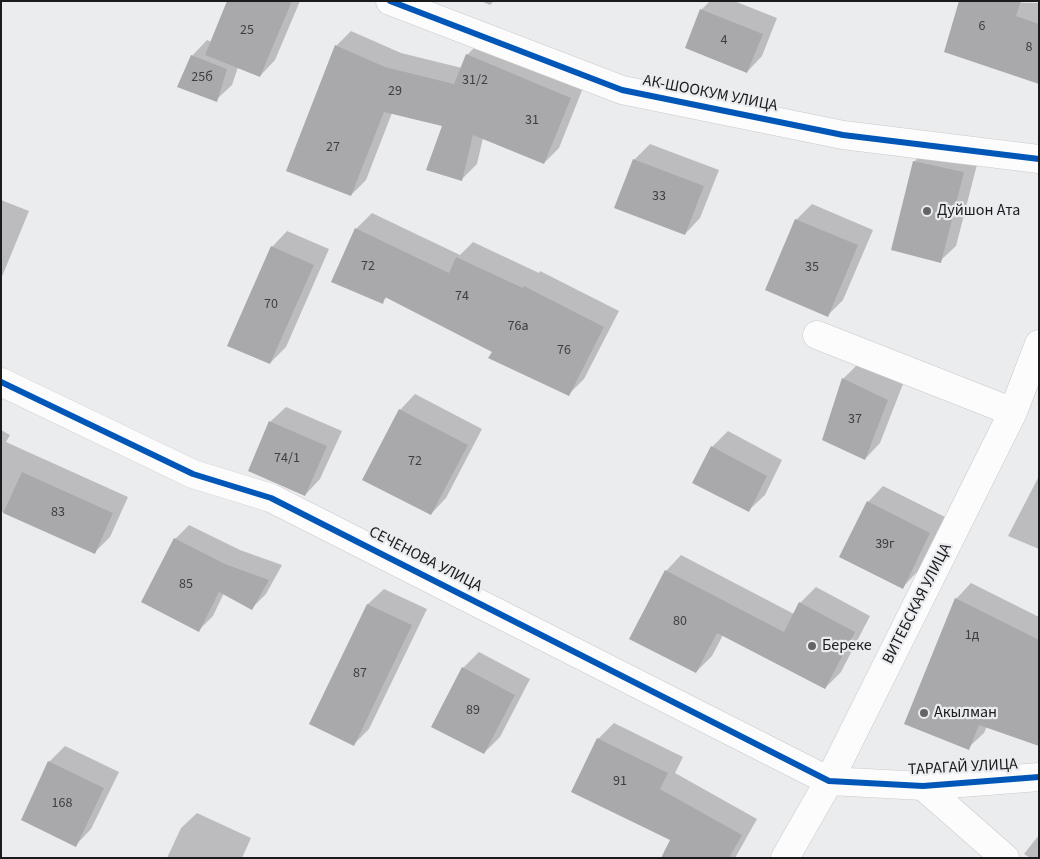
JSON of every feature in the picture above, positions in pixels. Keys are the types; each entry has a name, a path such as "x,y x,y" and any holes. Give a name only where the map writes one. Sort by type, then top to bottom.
{"street":[{"name":"АК-ШООКУМ УЛИЦА","path":"391,1 622,90 843,134 1039,158"},
{"path":"817,336 1013,412"},
{"name":"ВИТЕБСКАЯ УЛИЦА","path":"785,858 829,781 1013,412 1039,344"},
{"name":"СЕЧЕНОВА УЛИЦА","path":"1,382 193,474 271,498 829,781"},
{"name":"ТАРАГАЙ УЛИЦА","path":"829,781 923,786 1039,777"},
{"path":"923,786 1005,858"}],"building":[{"path":"227,1 292,1 260,77 205,55"},
{"path":"959,1 1021,1 1016,16 1039,24 1039,84 944,52"},
{"path":"700,9 763,34 747,73 685,48"},
{"path":"335,45 385,67 454,84 466,54 571,98 544,164 473,135 462,181 426,170 442,126 384,112 351,196 286,171"},
{"path":"191,55 227,69 217,102 177,87"},
{"path":"633,159 704,186 685,235 614,208"},
{"name":"Дуйшон Ата","path":"913,161 964,172 941,263 891,250"},
{"path":"795,219 858,245 828,317 765,290"},
{"path":"355,228 449,273 456,257 523,288 524,286 604,327 569,396 488,358 492,352 385,297 383,304 331,282"},
{"path":"271,246 314,265 270,364 227,346"},
{"path":"842,378 888,400 865,460 822,440"},
{"path":"399,409 468,445 431,515 362,480"},
{"path":"269,421 327,446 305,496 248,471"},
{"path":"711,446 767,476 749,512 692,483"},
{"path":"22,472 113,513 95,554 3,513"},
{"path":"867,501 930,533 903,589 839,557"},
{"path":"174,538 225,564 269,580 252,610 219,592 199,632 141,602"},
{"path":"665,570 784,632 799,602 855,632 825,689 717,633 696,673 629,639"},
{"path":"955,598 1039,640 1039,746 979,725 969,750 904,724"},
{"path":"367,604 412,625 354,746 309,724"},
{"path":"462,667 515,695 484,754 431,727"},
{"path":"597,738 668,773 660,789 742,835 729,858 661,858 670,840 571,792"},
{"path":"48,761 104,788 76,847 21,820"}],"cycle path":[{"path":"390,1 622,90 843,135 1039,159"},
{"path":"1,382 193,474 271,498 829,781 923,786 1039,777"}],"place":[{"name":"Дуйшон Ата","path":"927,211"},
{"name":"Береке","path":"812,646"},
{"name":"Акылман","path":"924,713"}]}
